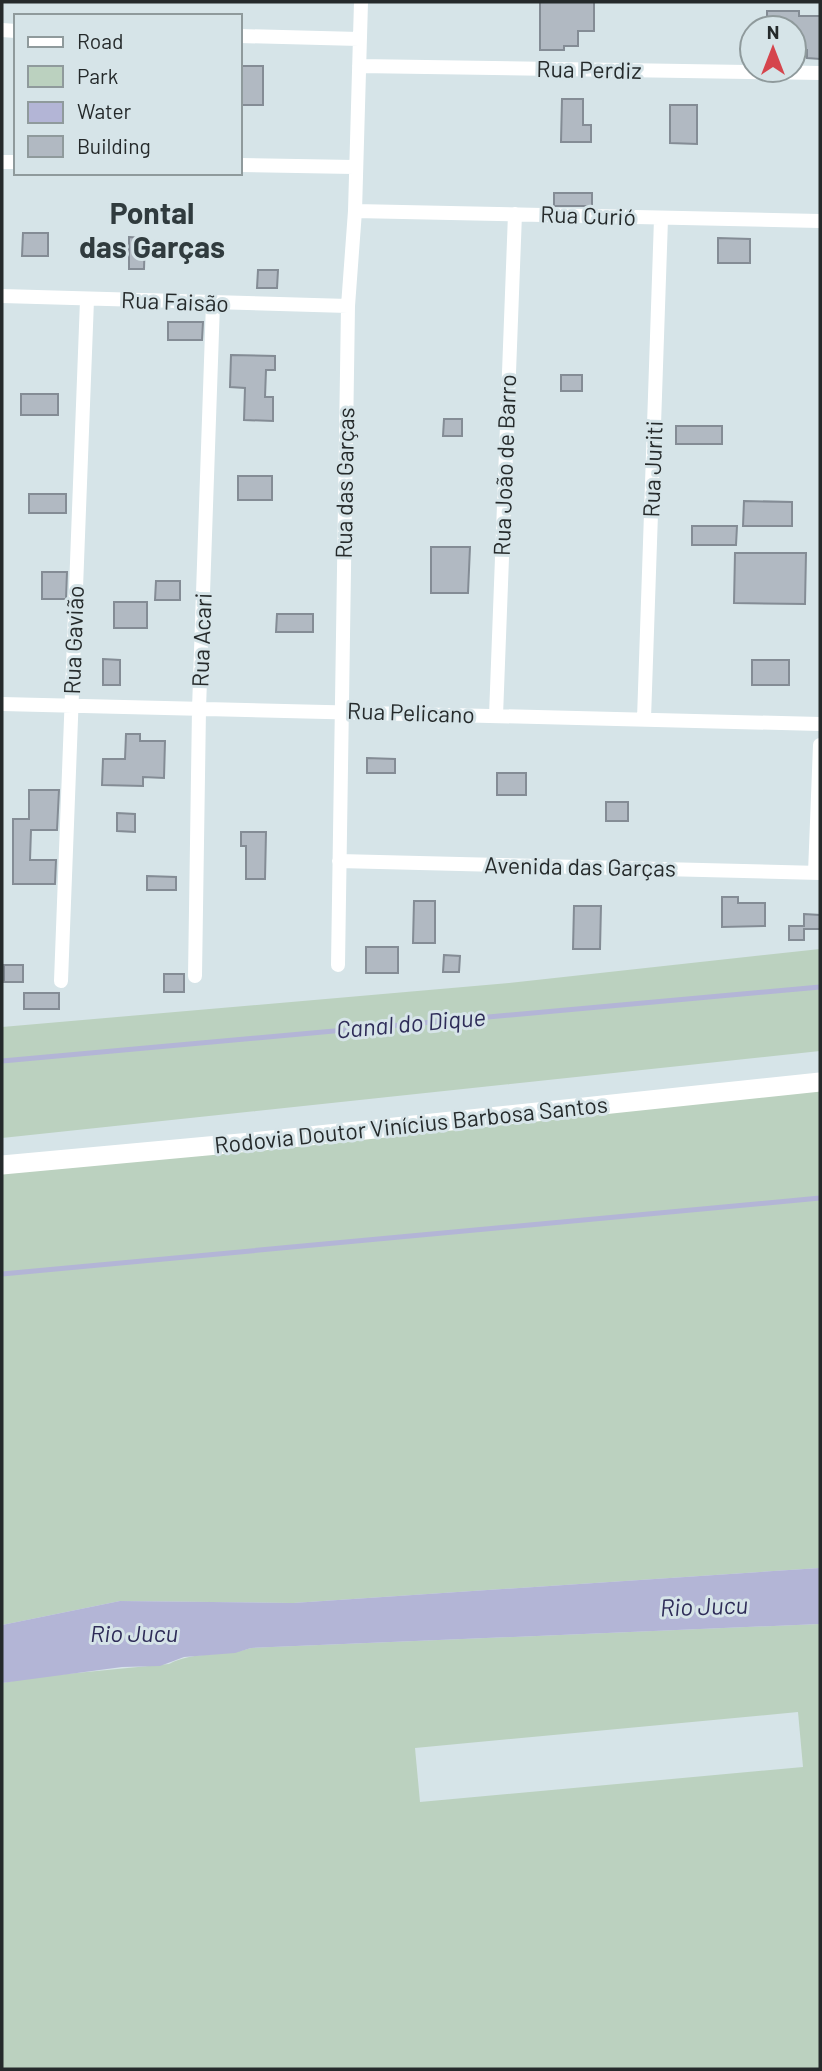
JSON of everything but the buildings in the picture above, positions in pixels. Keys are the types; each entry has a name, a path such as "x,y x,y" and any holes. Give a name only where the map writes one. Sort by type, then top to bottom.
{"main road":[{"name":"Rodovia Doutor Vinícius Barbosa Santos","path":"2,1165 262,1141 820,1082"}],"street":[{"name":"Rua das Garças","path":"338,965 348,306 355,212 354,167 361,2"},
{"path":"242,36 359,39"},
{"name":"Rua Perdiz","path":"359,66 820,73"},
{"path":"242,165 354,167"},
{"name":"Rua Curió","path":"355,212 820,221"},
{"name":"Rua João de Barro","path":"496,716 515,214"},
{"name":"Rua Juriti","path":"644,719 661,219"},
{"name":"Rua Faisão","path":"2,296 348,306"},
{"name":"Rua Gavião","path":"61,981 87,300"},
{"name":"Rua Acari","path":"195,976 199,709 213,303"},
{"name":"Rua Pelicano","path":"2,704 820,724"},
{"path":"817,873 820,745"},
{"name":"Avenida das Garças","path":"339,860 817,873"}],"green space":[{"path":"820,949 820,1051 2,1138 2,1027 509,983"},
{"path":"820,1081 820,1568 293,1603 120,1601 2,1625 2,1168"},
{"path":"820,1624 820,2069 2,2069 2,1683 35,1677 169,1664 188,1657 251,1648","holes":["798,1712 803,1767 420,1802 415,1748"]}],"water":[{"name":"Rio Jucu","path":"820,1568 820,1624 251,1648 235,1653 184,1657 160,1666 122,1667 2,1683 2,1625 120,1601 293,1603"}],"waterway":[{"name":"Canal do Dique","path":"2,1061 820,987"},
{"path":"2,1274 820,1198"}],"district":[{"name":"Pontal das Garças","path":"152,231"}]}
